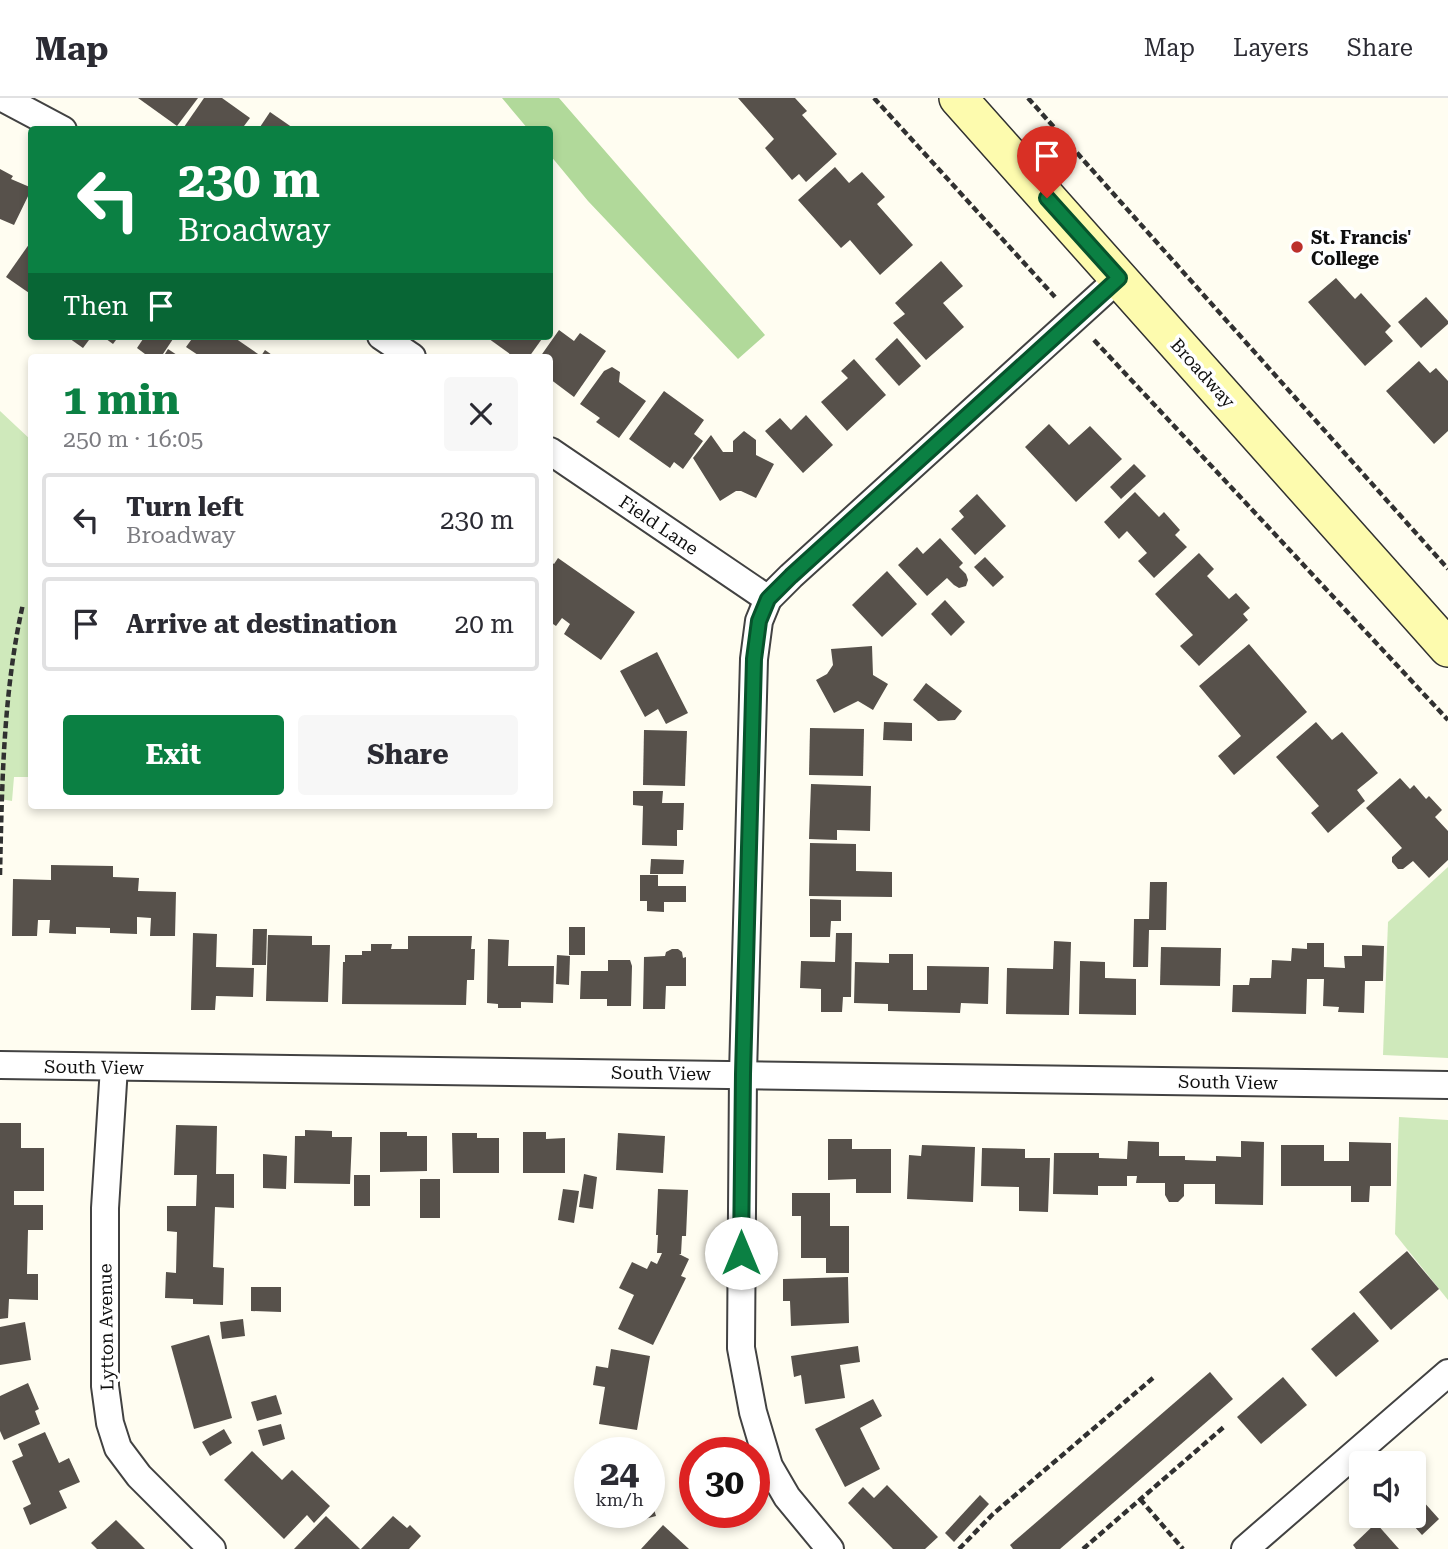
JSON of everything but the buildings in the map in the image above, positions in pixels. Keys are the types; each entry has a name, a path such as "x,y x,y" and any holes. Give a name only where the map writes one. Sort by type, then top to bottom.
{"street":[{"path":"3,98 56,126"},
{"name":"Broadway","path":"958,98 1448,648"},
{"path":"830,1549 787,1497 769,1466 753,1412 741,1348 743,1074 754,659 759,621 768,599 791,576 1119,278"},
{"path":"387,340 407,354"},
{"name":"Field Lane","path":"553,453 768,599"},
{"name":"South View","path":"0,1065 1448,1085"},
{"name":"Lytton Avenue","path":"114,1067 105,1208 105,1386 110,1423 118,1448 139,1476 212,1549"},
{"path":"1245,1549 1448,1373"}],"path":[{"path":"874,98 1073,318 1448,720"},
{"path":"1028,98 1448,569"},
{"path":"0,875 8,708 15,642 23,604"},
{"path":"959,1549 993,1514 1153,1378"},
{"path":"1083,1549 1225,1426"},
{"path":"1140,1499 1183,1549"}],"green space":[{"path":"502,98 559,98 765,335 738,359 588,201 553,159 553,126 525,126"},
{"path":"0,411 28,437 28,777 14,777 12,801 0,799"},
{"path":"1448,867 1448,1058 1383,1055 1388,922"},
{"path":"1399,1117 1448,1120 1448,1300 1395,1234"}],"place":[{"name":"St. Francis' College","path":"1297,247"}],"route":[{"path":"741,1253 754,659 759,621 768,599 791,576 1119,278 1047,198"}]}
